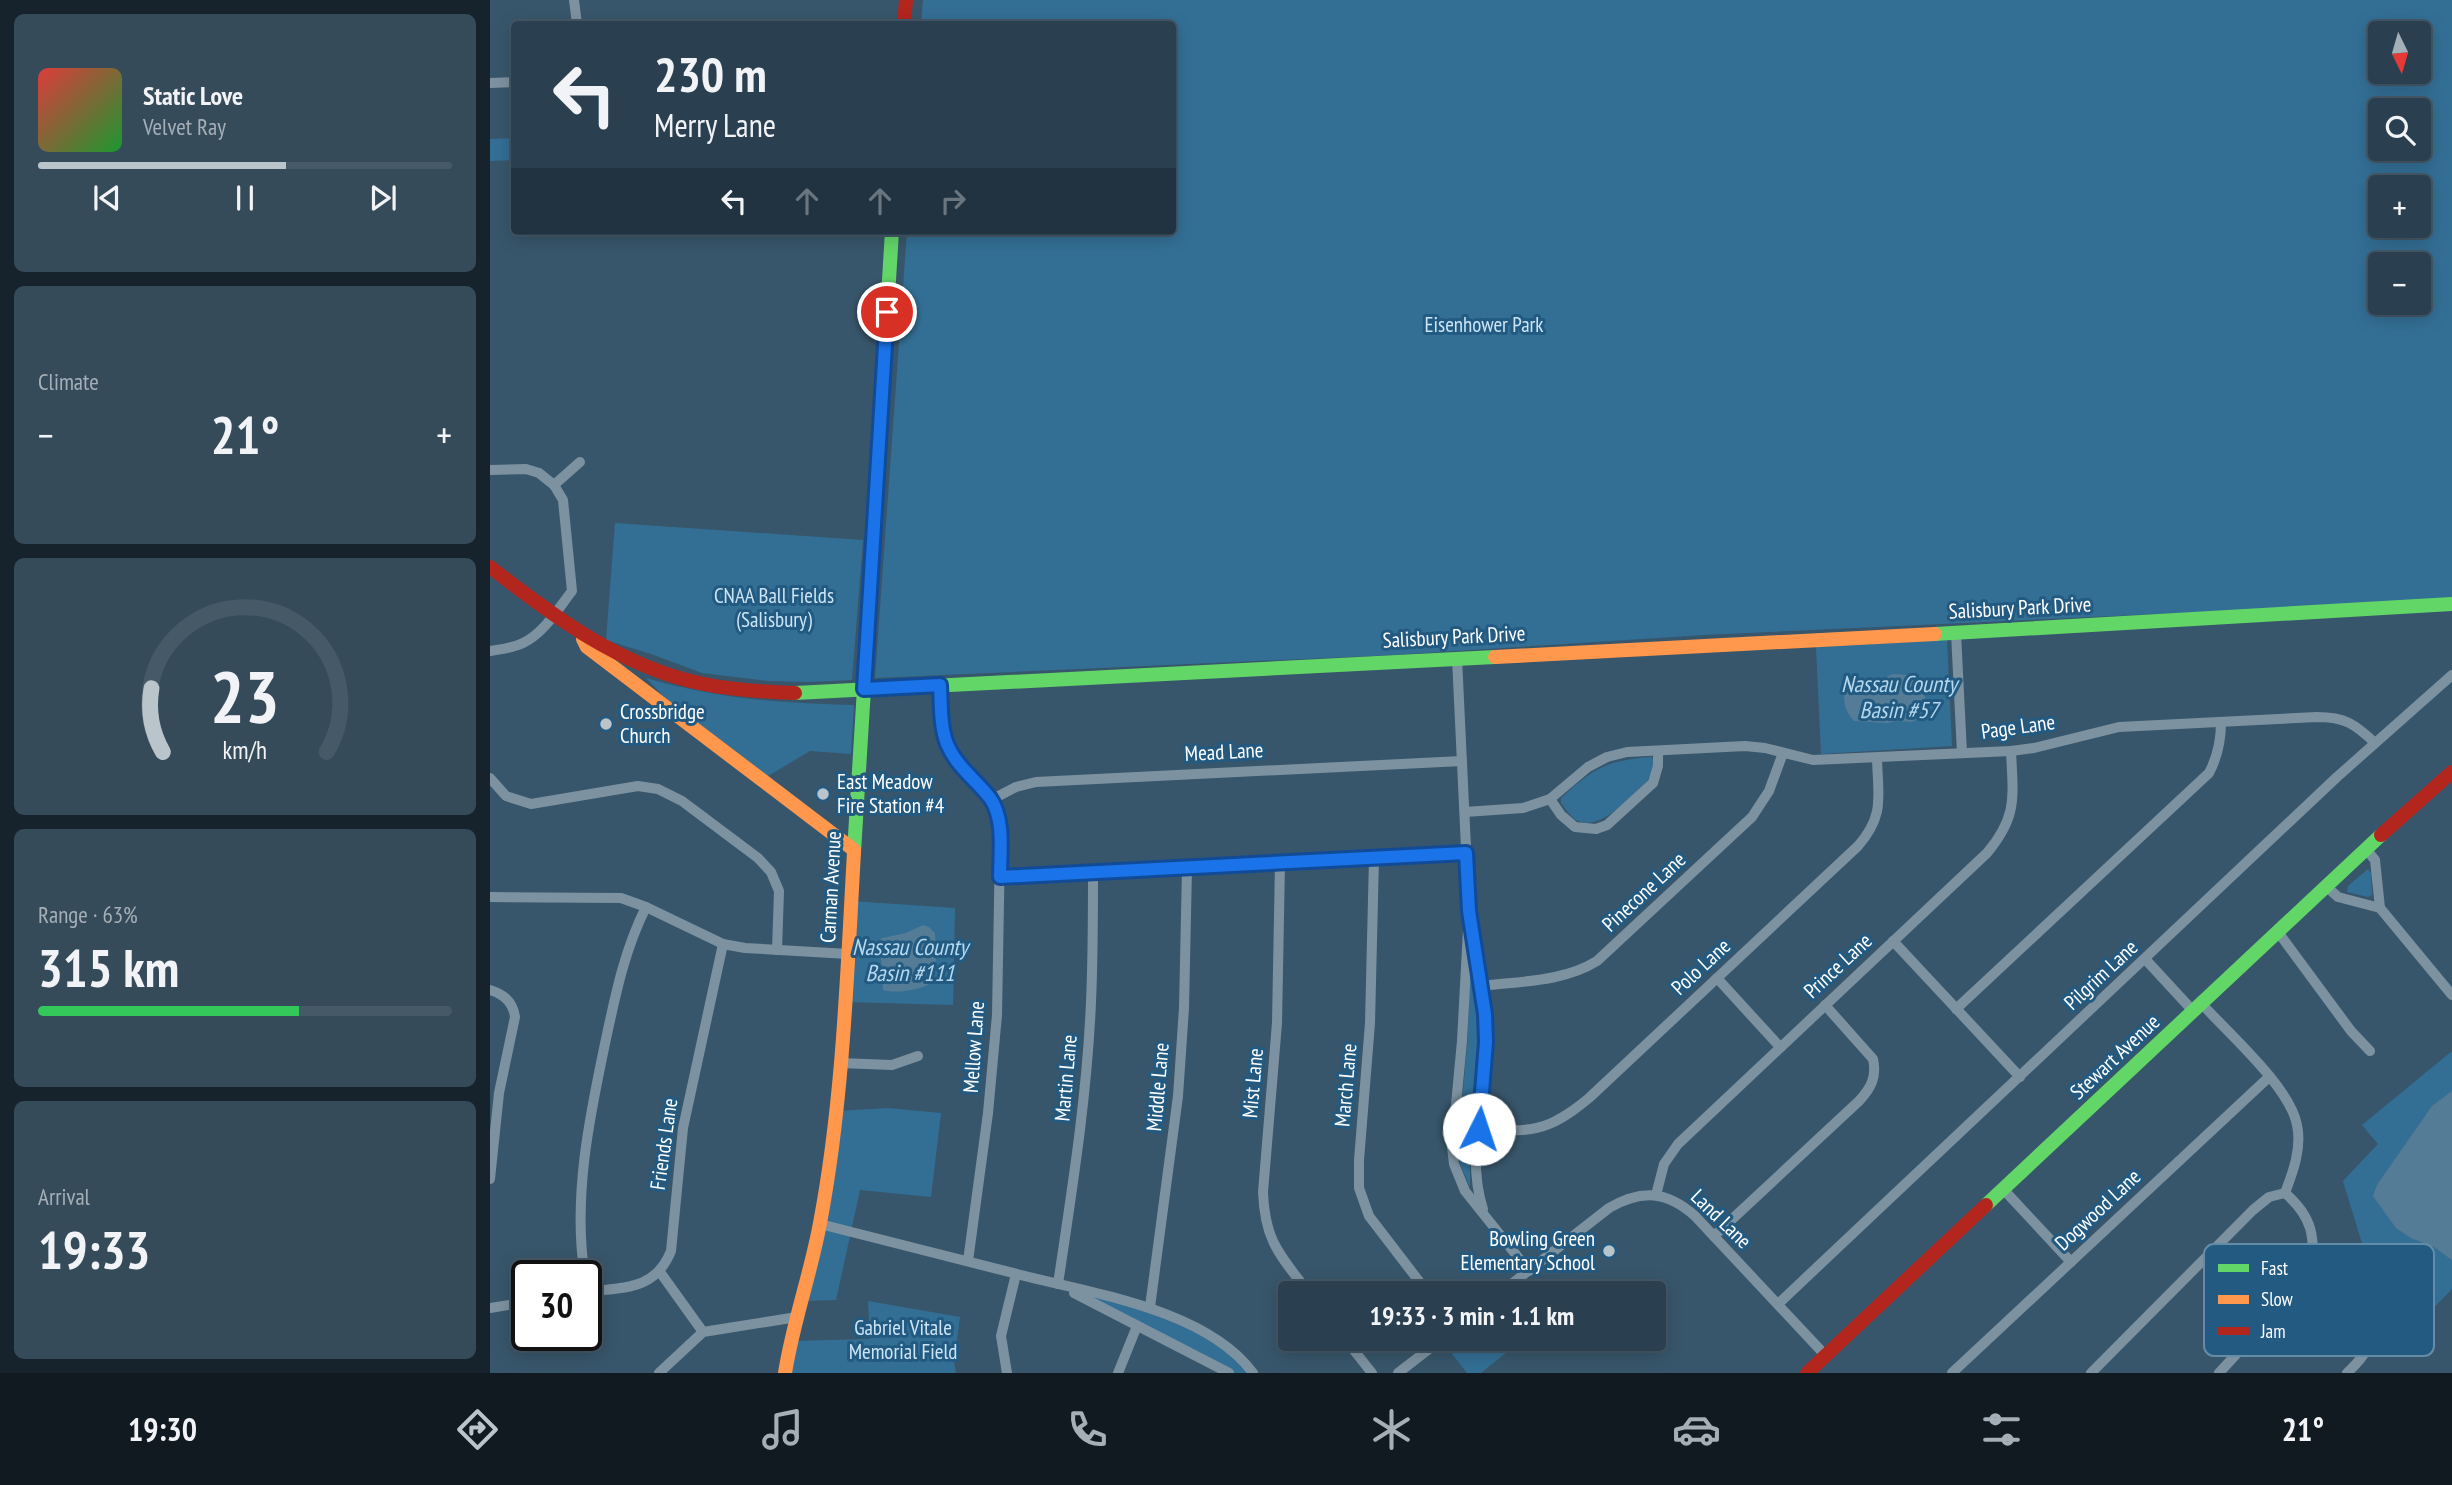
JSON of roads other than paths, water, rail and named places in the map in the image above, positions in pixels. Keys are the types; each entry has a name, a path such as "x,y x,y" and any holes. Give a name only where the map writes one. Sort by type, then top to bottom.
{"main road":[{"path":"904,21 906,0"},
{"name":"Carman Avenue","path":"785,1373 829,1174 840,1063 892,235"},
{"name":"Salisbury Park Drive","path":"490,567 552,616 627,659 670,675 733,689 797,693 1956,633 2452,604"},
{"path":"581,635 587,647 854,850"},
{"path":"639,687 641,675 650,668"},
{"name":"Stewart Avenue","path":"1807,1373 2366,849 2452,772"}],"street":[{"path":"574,0 577,21"},
{"path":"490,83 511,82"},
{"path":"554,485 580,462"},
{"path":"490,470 526,469 539,473 554,485 563,500 572,591 552,616 524,643 490,651"},
{"path":"1956,633 1962,753"},
{"path":"1457,658 1469,911 1462,1041 1452,1147 1459,1181 1486,1219 1529,1270"},
{"name":"Pilgrim Lane","path":"1778,1304 2375,743 2452,675"},
{"name":"Mellow Lane","path":"940,685 943,730 949,748 960,765 991,800 999,827 997,1016 988,1114 968,1261"},
{"name":"Page Lane","path":"1465,812 1523,808 1550,799 1588,766 1627,752 1745,746 1813,760 1877,758 2011,751 2119,727 2333,717 2348,721 2375,743"},
{"path":"1956,1009 2209,773 2219,747 2221,722"},
{"path":"1550,799 1561,816 1575,827 1596,829 1606,825 1653,783 1658,766 1658,751"},
{"name":"Prince Lane","path":"1656,1195 1664,1164 1678,1144 1987,853 2003,834 2013,803 2011,751"},
{"name":"Pinecone Lane","path":"1482,986 1563,976 1585,969 1597,961 1752,817 1769,791 1783,753"},
{"name":"Polo Lane","path":"1479,1129 1535,1130 1554,1124 1567,1116 1717,978 1871,831 1878,808 1877,758"},
{"name":"Mead Lane","path":"991,800 1016,787 1036,782 1462,761"},
{"path":"490,779 506,796 531,804 638,786 658,789 682,801 758,858 771,872 777,884 780,905 777,950"},
{"path":"2366,849 2375,860 2380,908 2452,995"},
{"path":"1000,877 1466,853"},
{"name":"March Lane","path":"1374,858 1370,1023 1359,1188 1369,1216 1420,1281"},
{"name":"Mist Lane","path":"1280,863 1277,1023 1263,1192 1264,1219 1270,1239 1300,1281"},
{"name":"Middle Lane","path":"1150,1307 1178,1096 1184,1008 1187,868"},
{"name":"Martin Lane","path":"1058,1284 1080,1135 1087,1060 1091,1001 1093,873"},
{"path":"2327,887 2338,897 2380,908"},
{"path":"490,897 621,898 723,944 848,954"},
{"path":"583,1260 579,1233 592,1106 624,959 646,907"},
{"path":"1469,911 1482,986 1486,1042 1476,1183 1486,1219"},
{"path":"2278,932 2351,1031 2370,1051"},
{"path":"1893,941 2020,1077"},
{"name":"Friends Lane","path":"660,1272 671,1251 683,1128 723,944"},
{"path":"2146,960 2286,1096 2297,1125 2297,1156 2285,1194"},
{"path":"1717,978 1780,1046"},
{"path":"490,990 504,996 512,1005 515,1017 499,1093 490,1180"},
{"path":"1714,1236 1859,1101 1872,1085 1876,1071 1873,1059 1825,1005"},
{"path":"840,1063 892,1065 918,1056"},
{"name":"Dogwood Lane","path":"1952,1373 2269,1077"},
{"path":"2004,1190 2071,1262"},
{"path":"2285,1194 2308,1217 2312,1244"},
{"path":"2219,1244 2269,1197 2285,1194"},
{"name":"Land Lane","path":"1515,1281 1609,1208 1624,1199 1656,1195 1682,1205 1826,1356"},
{"path":"820,1224 1150,1307 1220,1342 1240,1357 1253,1373"},
{"path":"2091,1373 2204,1259"},
{"path":"602,1288 641,1284 660,1272 703,1332"},
{"path":"1007,1373 1001,1336 1016,1274"},
{"path":"1058,1284 1229,1373"},
{"path":"490,1308 511,1305"},
{"path":"659,1373 703,1332 797,1317"},
{"path":"1118,1373 1137,1326"},
{"path":"1355,1351 1372,1373"},
{"path":"1398,1373 1426,1351"},
{"path":"2219,1373 2235,1356"},
{"path":"2347,1373 2361,1356"}],"water":[{"name":"Nassau County Basin #57","path":"1893,674 1910,675 1921,682 1925,697 1923,711 1918,719 1912,722 1887,723 1854,721 1845,705 1845,687 1857,677 1880,680"},
{"name":"Nassau County Basin #111","path":"923,925 935,933 936,966 931,983 908,991 883,990 878,942 882,938 906,933"},
{"path":"2452,1091 2452,1260 2434,1247 2434,1244 2411,1238 2396,1228 2373,1196 2377,1185 2432,1106"}],"place":[{"name":"Crossbridge Church","path":"606,724"},
{"name":"East Meadow Fire Station #4","path":"823,794"},
{"name":"Bowling Green Elementary School","path":"1609,1251"}],"park label":[{"name":"Eisenhower Park","path":"1484,325"},
{"name":"CNAA Ball Fields (Salisbury)","path":"774,608"},
{"name":"Gabriel Vitale Memorial Field","path":"903,1340"}]}
